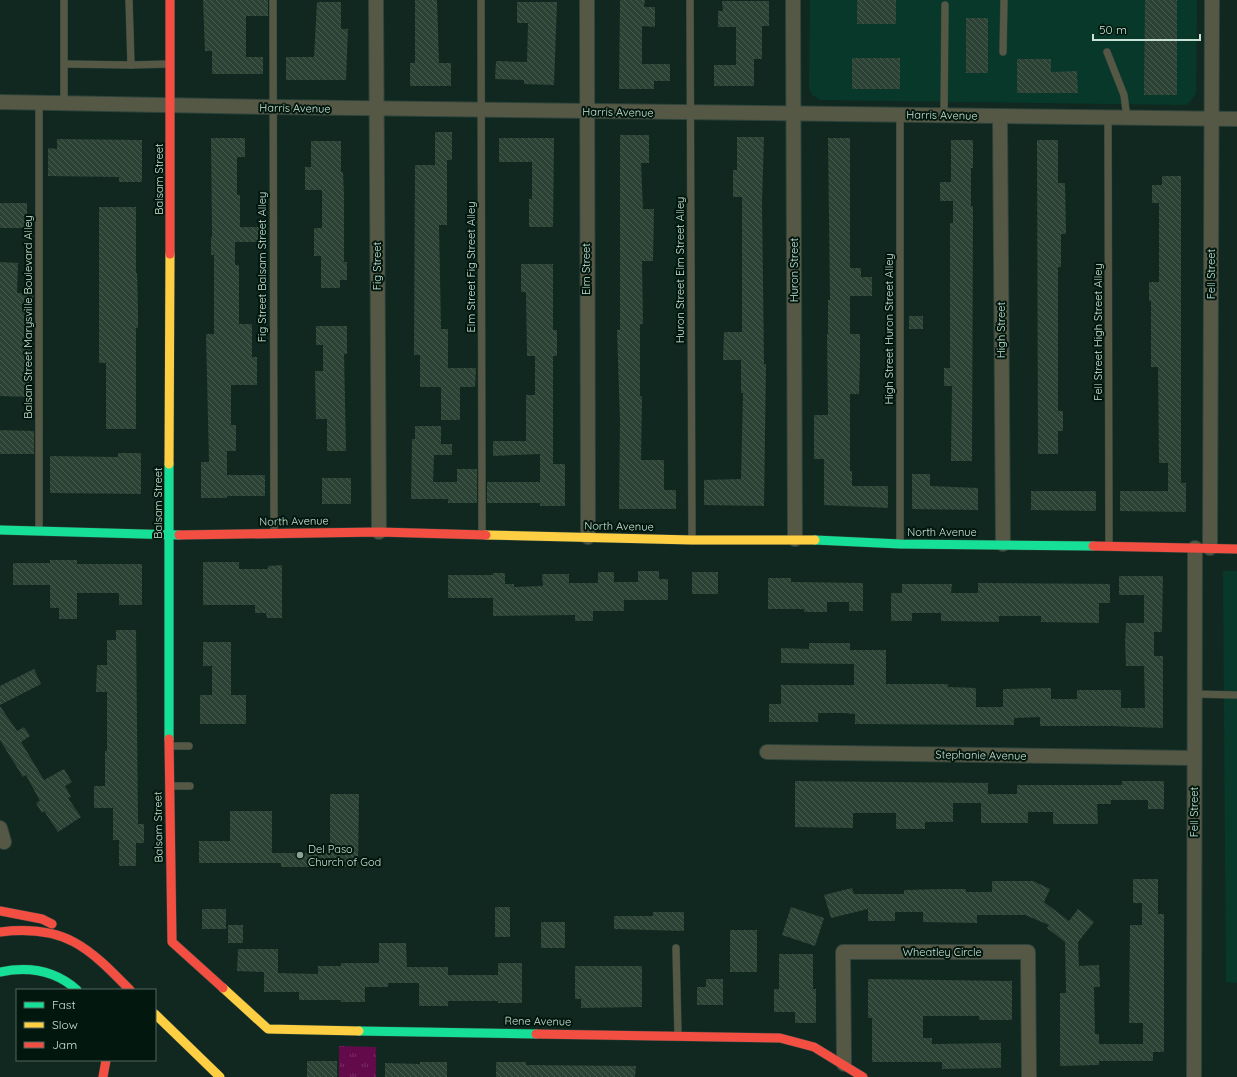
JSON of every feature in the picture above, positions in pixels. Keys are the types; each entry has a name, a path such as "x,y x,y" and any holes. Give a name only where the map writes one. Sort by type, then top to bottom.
{"main road":[{"name":"Balsam Street","path":"170,0 169,786 172,942 219,986"},
{"name":"North Avenue","path":"0,530 170,535 378,532 692,540 795,539 900,544 1003,544 1237,549"},
{"path":"0,911 42,919 62,929 90,951 129,989"},
{"path":"0,932 24,930 47,933 84,947"},
{"path":"0,972 10,969 32,969 46,971 64,980 76,989"},
{"name":"Rene Avenue","path":"219,986 268,1029 780,1038 814,1047 863,1077"},
{"path":"156,1015 220,1077"},
{"path":"103,1077 106,1061"}],"street":[{"name":"Fig Street","path":"376,0 378,532"},
{"name":"Elm Street","path":"587,0 586,111 588,537"},
{"name":"Huron Street","path":"793,0 795,539"},
{"name":"Fell Street","path":"1210,548 1212,0"},
{"name":"Harris Avenue","path":"0,102 376,109 1237,119"},
{"name":"High Street","path":"1000,116 1003,544"},
{"name":"Fell Street","path":"1194,1077 1195,548"},
{"name":"Stephanie Avenue","path":"767,752 1194,758"},
{"path":"0,828 4,842"},
{"name":"Wheatley Circle","path":"844,1064 843,952 1028,952 1029,1077"}],"lane":[{"path":"64,0 64,103"},
{"path":"129,0 131,66"},
{"name":"Fig Street Balsam Street Alley","path":"272,0 274,534"},
{"name":"Elm Street Fig Street Alley","path":"481,0 482,534"},
{"name":"Huron Street Elm Street Alley","path":"690,0 692,540"},
{"path":"1003,52 1004,0"},
{"path":"944,115 945,5"},
{"path":"1107,52 1124,95 1127,118"},
{"path":"64,64 131,66 171,64"},
{"name":"Balsan Street Marysville Boulevard Alley","path":"39,102 39,531"},
{"name":"High Street Huron Street Alley","path":"900,115 900,544"},
{"name":"Fell Street High Street Alley","path":"1108,117 1109,546"},
{"path":"1194,694 1237,695"},
{"path":"169,746 189,746"},
{"path":"169,786 190,786"},
{"path":"676,948 678,1036"}],"shaded area":[{"path":"810,0 1197,0 1196,94 1187,105 821,100 812,95 809,87"},
{"path":"1223,571 1237,571 1237,983 1226,982"}],"green space":[{"path":"339,1046 376,1047 376,1077 339,1077"}],"building":[{"path":"203,0 268,0 268,16 246,16 246,57 263,57 263,74 212,74 212,51 205,51"},
{"path":"415,0 437,0 439,63 451,63 451,86 410,86 410,63 415,63"},
{"path":"620,0 645,0 644,7 655,7 655,27 642,26 642,64 670,64 670,81 654,81 654,89 619,89"},
{"path":"857,0 896,0 896,24 857,24"},
{"path":"1145,0 1177,0 1177,95 1144,95"},
{"path":"722,1 769,1 769,26 762,26 762,59 754,59 754,86 714,86 714,65 736,65 736,27 718,27 718,11 723,11"},
{"path":"317,2 341,2 341,29 348,29 346,80 286,80 286,57 314,57"},
{"path":"517,2 557,2 554,85 524,84 524,80 495,79 496,61 527,62 528,23 517,23"},
{"path":"966,18 988,18 988,73 966,73"},
{"path":"852,58 900,58 900,89 852,89"},
{"path":"1017,59 1051,59 1051,72 1077,71 1078,93 1017,93"},
{"path":"435,132 452,132 452,160 447,160 447,225 439,225 441,329 448,329 448,368 476,368 475,387 460,387 460,420 441,420 441,387 420,387 420,355 414,355 415,165 435,165"},
{"path":"620,135 649,135 649,163 641,163 643,209 654,209 653,261 642,261 643,324 640,324 640,396 642,396 641,460 664,460 664,490 676,490 676,509 619,509 620,422 617,330 620,330"},
{"path":"737,137 764,137 762,202 764,364 766,364 764,506 704,505 704,480 741,479 743,393 741,393 741,360 723,360 724,332 742,332 742,197 733,197 733,170 737,170"},
{"path":"211,138 245,138 245,157 237,157 237,195 240,195 240,227 263,227 263,242 235,242 235,265 239,265 239,324 252,324 252,357 257,357 257,385 231,385 231,425 236,425 236,451 227,451 227,475 265,475 265,496 201,498 201,462 209,462 206,334 214,334 214,255 211,255"},
{"path":"499,138 554,138 553,227 529,227 529,199 532,199 532,162 499,162"},
{"path":"828,138 850,138 850,268 861,268 861,277 872,277 872,296 850,296 850,334 860,334 859,394 850,394 850,471 852,471 852,486 888,486 888,508 824,505 824,459 814,459 814,415 828,415 827,334 828,300 830,300"},
{"path":"57,139 142,140 142,182 119,182 119,177 48,176 48,148 57,149"},
{"path":"951,140 973,140 973,168 971,168 971,206 973,206 972,461 951,461 952,386 944,386 944,368 950,368 950,223 953,223 953,201 940,201 940,182 951,182"},
{"path":"1037,140 1058,140 1058,183 1065,183 1066,234 1061,234 1061,267 1058,267 1058,411 1063,411 1063,431 1058,431 1058,454 1038,454"},
{"path":"311,141 341,141 341,172 343,172 344,196 344,262 347,262 347,280 340,280 340,288 321,288 321,256 314,256 314,228 322,228 322,190 305,190 305,167 311,167"},
{"path":"1162,176 1181,176 1181,483 1186,483 1186,512 1120,511 1120,491 1168,491 1168,463 1159,463 1158,367 1151,367 1151,301 1149,301 1149,282 1159,282 1159,203 1152,203 1152,185 1162,185"},
{"path":"0,203 27,203 27,228 0,228"},
{"path":"99,207 136,207 138,328 136,328 136,429 106,429 106,363 99,363"},
{"path":"0,262 18,263 17,293 33,293 29,397 0,396"},
{"path":"521,264 553,264 553,330 557,330 557,356 553,356 553,464 565,464 565,506 540,506 540,503 487,503 487,482 540,482 540,454 493,456 493,441 526,441 526,395 535,395 535,356 527,356 526,292 521,292"},
{"path":"909,316 923,316 923,329 909,329"},
{"path":"316,326 347,326 347,354 344,354 346,451 327,451 327,419 316,419 315,371 323,371 323,345 316,345"},
{"path":"415,426 441,426 441,444 452,444 452,455 434,455 433,482 457,482 457,469 477,469 477,503 448,503 448,499 411,499 412,439 415,439"},
{"path":"0,430 34,431 34,454 0,454"},
{"path":"118,453 141,453 141,494 50,493 50,456 118,457"},
{"path":"912,474 930,474 930,486 978,488 978,510 912,509"},
{"path":"322,478 351,478 351,504 322,504"},
{"path":"1031,491 1096,491 1096,511 1031,510"},
{"path":"50,560 77,560 77,564 142,564 142,605 119,605 119,593 77,593 77,619 59,619 59,608 50,608 50,585 13,585 13,563 50,563"},
{"path":"203,562 239,562 239,569 268,569 268,566 282,565 282,618 267,618 266,613 255,613 255,605 203,605"},
{"path":"638,571 659,571 659,579 668,579 668,600 624,600 624,611 593,611 593,621 575,621 575,615 493,616 493,598 448,598 448,575 493,575 493,573 505,573 505,584 514,584 514,587 543,586 542,574 569,574 569,583 598,583 598,572 614,572 614,582 638,582"},
{"path":"692,572 718,572 718,594 692,594"},
{"path":"1119,576 1163,576 1162,632 1154,632 1154,656 1163,656 1163,728 1040,726 1040,717 1014,718 1014,725 855,724 855,714 844,713 818,713 818,722 769,722 769,704 781,704 781,685 854,685 854,664 781,663 781,648 809,649 809,643 850,643 850,650 886,650 886,684 948,684 948,687 976,688 976,707 1003,707 1003,689 1051,688 1051,699 1077,699 1077,690 1121,690 1121,708 1145,708 1144,666 1126,666 1125,642 1126,623 1144,623 1144,595 1119,595"},
{"path":"768,578 791,578 791,582 863,583 863,611 849,611 849,602 827,602 827,612 804,612 804,609 768,609"},
{"path":"978,583 1110,584 1110,603 1099,603 1099,623 1041,622 1041,616 999,616 999,622 941,621 941,613 912,613 912,621 891,621 891,593 902,593 902,584 952,584 951,593 978,593"},
{"path":"116,630 136,630 138,824 144,824 144,843 136,843 136,866 119,866 119,840 113,840 113,808 94,808 94,786 105,786 105,751 107,751 107,692 96,692 97,665 107,665 107,640 116,640"},
{"path":"203,642 231,642 231,695 246,695 246,724 200,724 200,695 212,695 212,666 203,666"},
{"path":"34,669 41,684 0,705 0,686"},
{"path":"0,706 17,731 24,727 30,736 21,742 44,780 64,769 72,782 65,786 71,797 68,798 81,817 58,832 44,811 42,813 36,803 40,801 26,775 23,777 0,740"},
{"path":"795,781 988,783 988,794 1017,794 1017,785 1122,785 1122,781 1164,781 1164,809 1148,809 1148,800 1111,800 1111,804 1097,804 1098,824 1053,824 1053,812 1028,812 1028,823 981,823 981,803 953,803 953,822 925,822 925,829 896,829 896,813 853,813 853,828 795,827"},
{"path":"330,794 359,794 358,867 281,867 281,863 199,863 199,841 230,841 230,811 272,811 272,853 330,853"},
{"path":"1133,879 1158,879 1158,914 1164,914 1164,1052 1153,1052 1153,1061 1099,1061 1099,1065 1060,1066 1060,993 1066,993 1065,942 1047,928 1049,925 1025,915 977,915 977,923 923,922 923,912 895,912 895,921 868,921 868,909 831,918 824,895 852,888 854,894 904,894 904,890 944,889 966,889 966,892 992,892 992,881 1033,881 1050,889 1044,902 1069,921 1078,909 1094,922 1078,942 1079,966 1099,965 1100,987 1094,987 1095,1034 1099,1034 1099,1044 1143,1044 1143,1023 1129,1023 1130,925 1142,925 1142,903 1133,903"},
{"path":"495,907 510,907 510,937 495,937"},
{"path":"791,907 824,918 815,946 782,935"},
{"path":"202,909 226,909 226,929 202,929"},
{"path":"653,912 684,912 684,931 614,929 614,916 653,916"},
{"path":"541,922 565,922 565,948 541,948"},
{"path":"228,925 243,925 243,943 228,943"},
{"path":"730,930 757,930 757,972 730,972"},
{"path":"379,943 406,943 407,967 448,967 448,975 498,975 498,963 522,963 522,1003 498,1003 498,1001 448,1001 448,1006 419,1006 419,983 388,983 388,987 365,987 365,1002 341,1002 341,1000 299,1000 299,992 264,992 264,972 237,971 238,949 278,949 278,973 318,974 318,966 341,966 341,963 379,963"},
{"path":"779,954 813,954 813,989 816,989 816,1023 795,1023 795,1012 774,1012 774,989 779,989"},
{"path":"575,966 642,966 642,1007 581,1008 581,999 575,999"},
{"path":"706,979 723,979 723,1005 697,1005 697,987 706,987"},
{"path":"868,979 1012,981 1012,1020 979,1020 979,1016 923,1016 923,1038 932,1038 932,1044 1001,1043 1001,1068 942,1069 942,1062 872,1062 872,1018 868,1018"},
{"path":"307,1061 337,1061 337,1077 307,1077"},
{"path":"420,1062 447,1062 447,1077 385,1077 385,1063 420,1064"},
{"path":"496,1062 526,1062 526,1065 636,1066 635,1077 496,1077"}],"traffic: fast":[{"path":"169,464 169,739"},
{"path":"0,530 179,535"},
{"path":"815,540 900,544 1093,546"},
{"path":"0,972 21,969 41,971 60,978 76,989"},
{"path":"359,1031 536,1034"}],"traffic: slow":[{"path":"169,464 170,254"},
{"path":"486,535 692,540 815,540"},
{"path":"223,988 268,1029 359,1031"},
{"path":"156,1015 220,1077"}],"traffic: jam":[{"path":"170,0 170,254"},
{"path":"179,535 379,532 486,535"},
{"path":"1093,546 1237,549"},
{"path":"169,739 172,942 223,988"},
{"path":"0,911 42,919 52,924"},
{"path":"0,932 23,930 59,935 88,951 129,989"},
{"path":"536,1034 780,1038 814,1047 863,1077"},
{"path":"103,1077 106,1061"}],"place":[{"name":"Del Paso Church of God","path":"300,855"}]}
